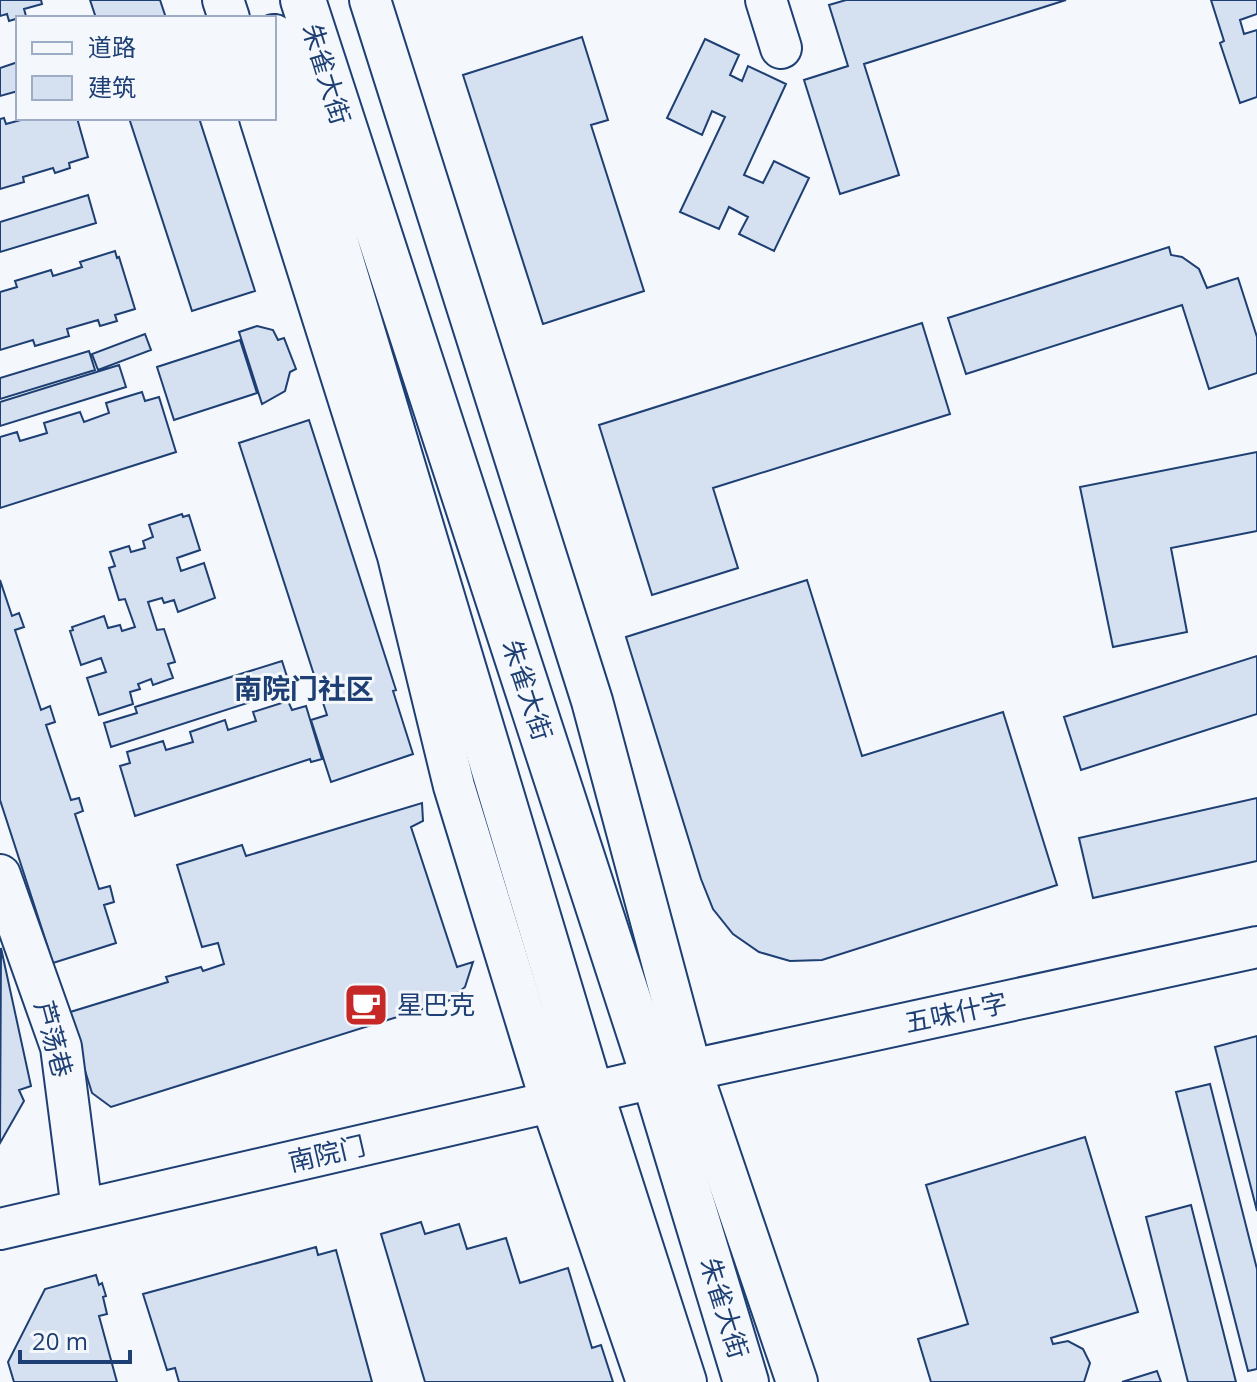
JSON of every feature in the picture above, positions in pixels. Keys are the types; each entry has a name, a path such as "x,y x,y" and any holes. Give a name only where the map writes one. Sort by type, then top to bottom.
{"main road":[{"name":"朱雀大街","path":"303,0 672,1074 746,1382"},
{"name":"朱雀大街","path":"276,44 571,1098 684,1382"}],"street":[{"path":"370,0 592,701 672,1074 797,1382"},
{"path":"766,0 781,48"},
{"path":"261,120 398,556 454,786 571,1098 647,1382"},
{"name":"芦荡巷","path":"0,875 61,1047 82,1210"},
{"name":"五味什字","path":"672,1074 1257,947"},
{"name":"南院门","path":"0,1229 672,1074"}],"building":[{"path":"0,0 41,0 42,4 24,9 26,16 16,16 9,21 7,14 0,16"},
{"path":"90,0 160,0 165,16 95,16"},
{"path":"846,0 1066,0 864,64 899,175 840,194 804,80 848,66 829,5"},
{"path":"1211,0 1257,0 1257,14 1240,20 1244,34 1257,30 1257,97 1240,103 1220,43 1224,41"},
{"path":"582,37 608,120 591,125 644,291 543,324 463,75"},
{"path":"705,39 739,55 730,75 742,81 748,66 786,84 744,175 763,183 774,161 809,178 774,251 739,234 748,217 729,207 719,229 680,212 725,117 712,111 702,135 667,118"},
{"path":"16,63 16,92 0,96 0,68"},
{"path":"4,118 6,124 21,120 78,120 88,157 69,163 70,168 55,173 53,168 23,177 24,182 0,189 0,119"},
{"path":"130,120 200,120 255,291 192,311"},
{"path":"88,195 96,223 0,252 0,222"},
{"path":"1169,247 1171,255 1182,257 1199,269 1207,288 1238,278 1257,337 1257,373 1209,389 1182,305 966,374 948,318"},
{"path":"115,251 135,309 115,315 117,321 100,326 98,320 67,329 69,336 35,346 33,340 0,350 0,292 17,287 15,281 51,270 53,276 82,267 80,262"},
{"path":"922,323 950,414 713,488 738,568 652,595 599,425"},
{"path":"257,326 273,330 278,340 284,338 296,369 290,372 285,391 262,404 239,332"},
{"path":"145,334 151,350 98,370 92,354"},
{"path":"240,340 257,393 174,420 157,367"},
{"path":"89,351 95,370 0,399 0,378"},
{"path":"119,365 126,387 0,426 0,402"},
{"path":"142,392 145,401 159,397 176,452 0,508 0,437 17,432 20,441 47,433 44,423 80,412 84,422 109,413 106,403"},
{"path":"309,420 396,690 393,691 413,754 331,782 311,720 327,715 239,443"},
{"path":"1257,452 1257,531 1171,548 1187,632 1113,647 1080,487"},
{"path":"182,514 183,517 189,515 200,550 177,558 181,571 204,563 215,598 178,612 174,600 164,603 162,598 148,602 157,630 164,629 175,662 168,664 173,678 153,685 151,679 138,684 140,689 130,692 133,704 99,715 87,678 106,672 101,658 81,665 70,631 72,627 104,616 108,628 120,625 122,631 135,627 125,599 119,600 109,568 115,566 110,552 129,546 131,552 145,548 143,541 153,537 149,525"},
{"path":"0,580 12,616 19,613 24,627 15,630 41,710 50,706 55,722 46,725 71,800 79,798 83,811 75,814 99,889 110,886 114,902 104,905 116,943 53,963 0,800"},
{"path":"807,580 862,756 1003,712 1057,885 822,960 790,961 759,952 733,934 713,909 701,879 626,637"},
{"path":"1257,656 1257,714 1081,770 1064,717"},
{"path":"282,661 291,689 111,747 104,723 137,713 135,707"},
{"path":"288,701 292,710 306,706 322,759 311,762 310,759 135,816 120,766 130,763 127,752 163,741 166,750 193,742 190,732 225,720 228,730 256,721 253,712"},
{"path":"1257,798 1257,861 1093,898 1079,838"},
{"path":"422,803 423,821 411,827 457,967 473,962 465,987 448,1001 111,1107 92,1093 67,1013 168,982 166,977 224,964 218,943 202,947 177,865 242,845 246,856"},
{"path":"1,948 31,1086 19,1090 24,1101 0,1143"},
{"path":"1257,1036 1257,1211 1215,1047"},
{"path":"1210,1084 1257,1269 1257,1369 1248,1371 1176,1092"},
{"path":"1085,1137 1138,1312 1051,1338 1053,1344 1068,1341 1083,1349 1090,1363 1084,1382 931,1382 918,1339 968,1324 926,1185"},
{"path":"1191,1205 1236,1382 1188,1382 1146,1217"},
{"path":"421,1222 425,1234 459,1224 467,1249 506,1238 520,1283 568,1268 592,1348 601,1345 613,1382 425,1382 381,1234"},
{"path":"316,1247 318,1255 336,1250 372,1382 179,1382 175,1368 167,1370 143,1294"},
{"path":"96,1275 106,1296 103,1297 107,1314 99,1316 117,1382 14,1382 8,1362 45,1289"},
{"path":"1157,1371 1161,1382 1122,1382"}],"place":[{"name":"星巴克","path":"366,1005"}],"district":[{"name":"南院门社区","path":"304,689"}]}
